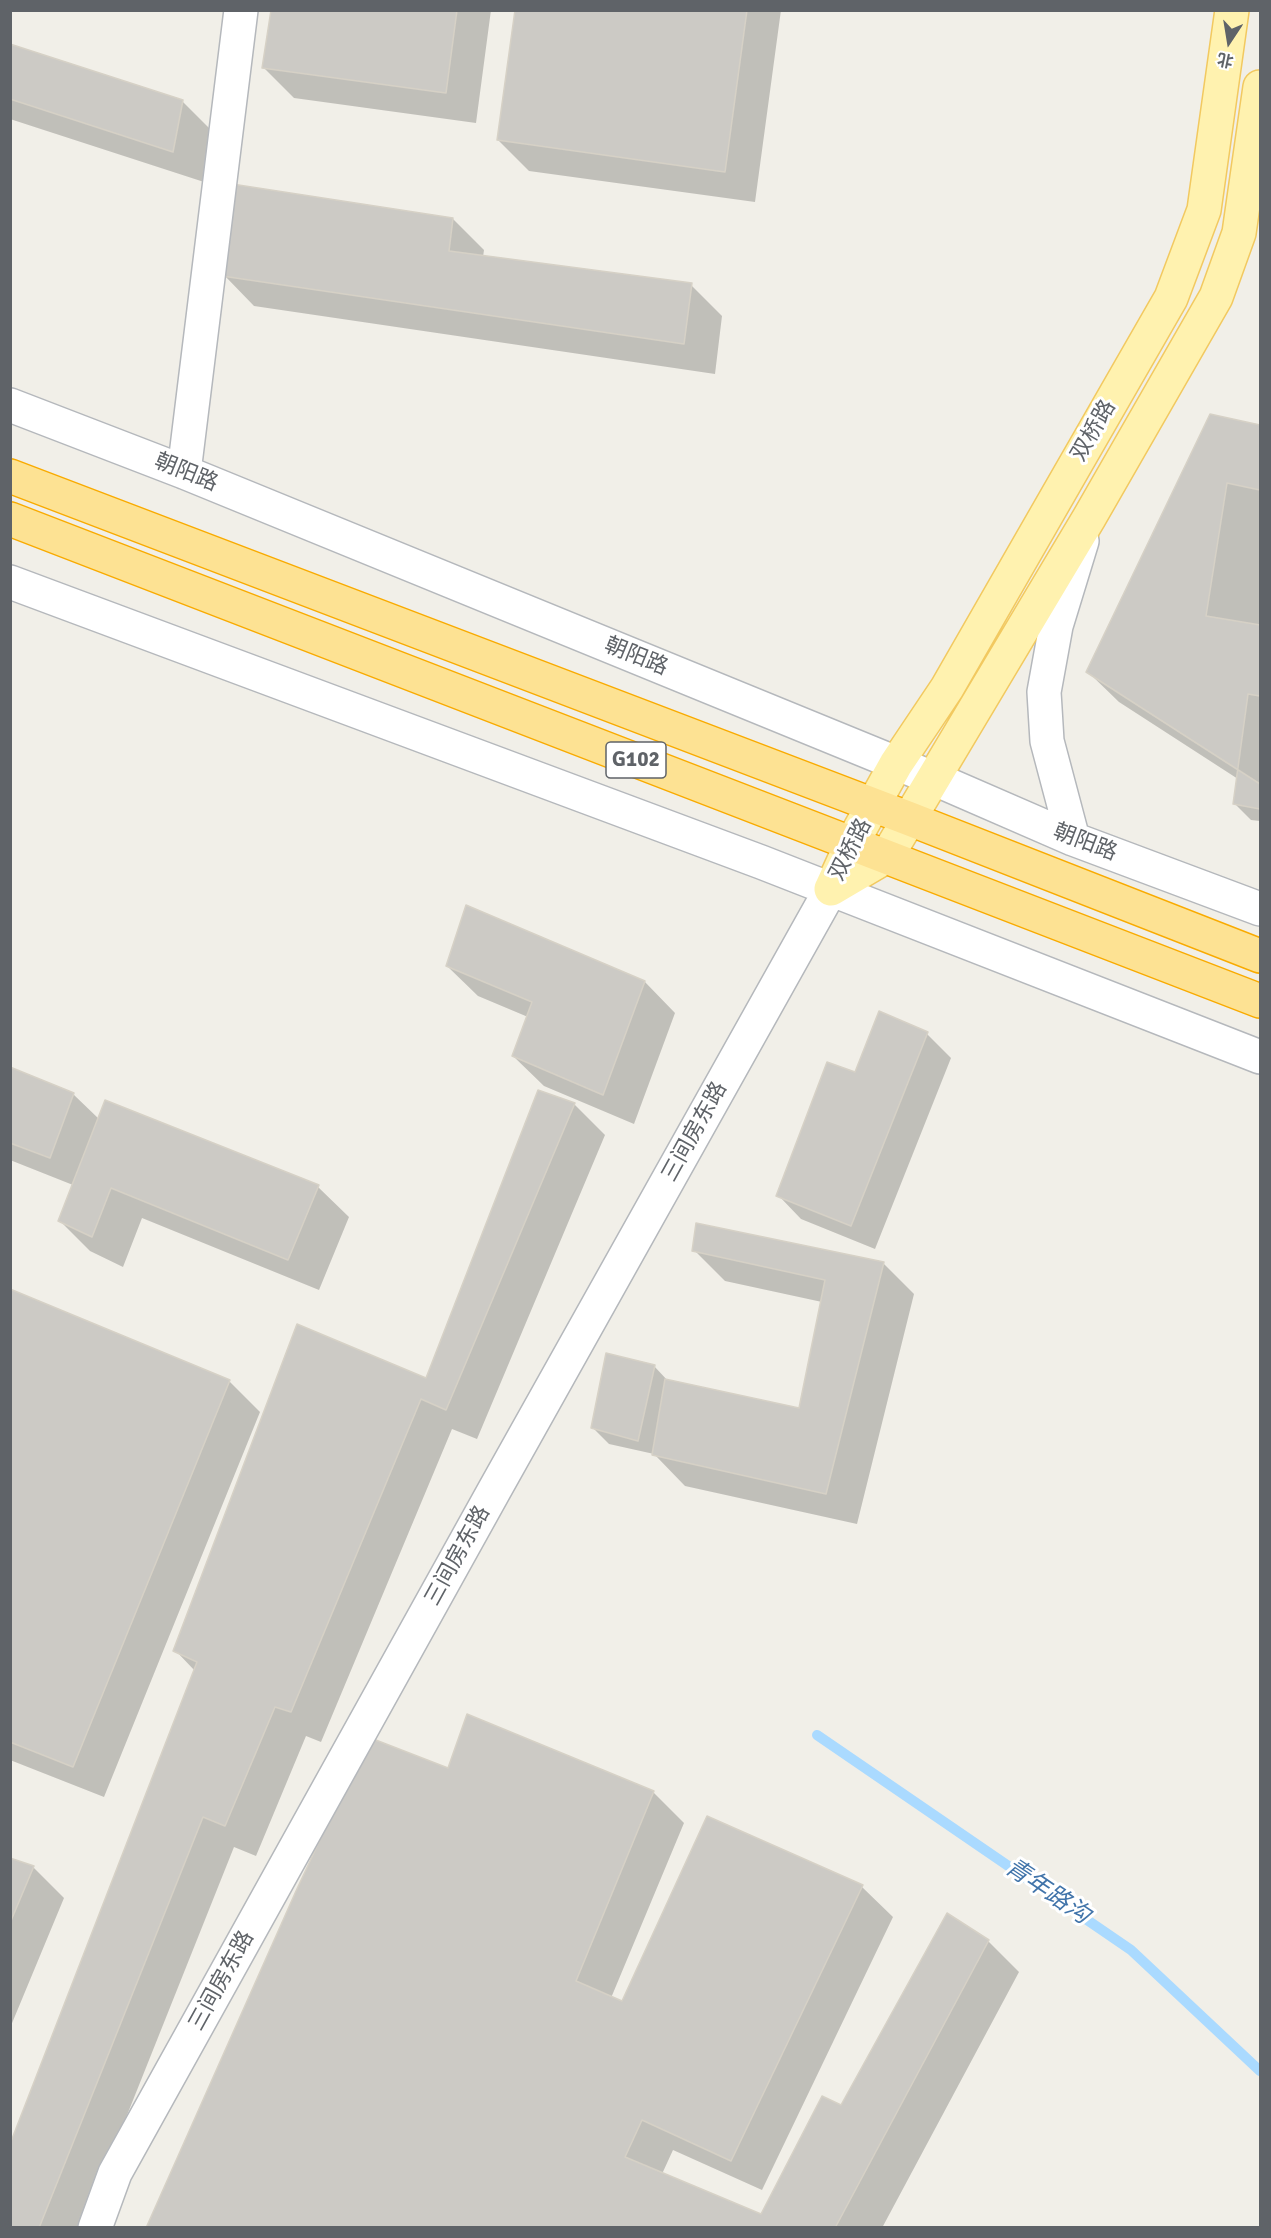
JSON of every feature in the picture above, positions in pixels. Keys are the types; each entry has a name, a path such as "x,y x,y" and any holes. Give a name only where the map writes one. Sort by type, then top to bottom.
{"highway":[{"name":"朝阳路","path":"10,476 910,819 1260,956"},
{"name":"G102","path":"10,519 1260,1000"}],"main road":[{"name":"双桥路","path":"831,889 852,843 896,764 947,688 1171,298 1204,210 1232,10"},
{"name":"双桥路","path":"831,889 887,856 1089,518 1216,297 1239,233 1260,87"}],"street":[{"path":"184,472 241,10"},
{"name":"朝阳路","path":"10,405 184,472 935,779 1074,839 1260,909"},
{"path":"1074,839 1047,741 1044,692 1056,626 1089,518"},
{"path":"10,582 831,889 1260,1057"},
{"name":"三间房东路","path":"95,2228 115,2174 489,1499 831,889"}],"building":[{"path":"271,10 457,10 446,93 262,68"},
{"path":"515,10 747,10 725,172 497,140"},
{"path":"10,44 183,100 173,152 10,99"},
{"path":"232,184 453,218 449,251 692,283 684,344 222,276"},
{"path":"1210,414 1260,425 1260,784 1086,672"},
{"path":"1227,483 1260,490 1260,625 1206,616"},
{"path":"1248,694 1260,696 1260,809 1233,804"},
{"path":"466,905 645,981 603,1095 512,1056 532,1002 446,966"},
{"path":"879,1011 928,1032 851,1226 776,1196 827,1062 855,1072"},
{"path":"10,1067 74,1093 50,1158 10,1143"},
{"path":"538,1090 575,1103 446,1410 421,1399 291,1712 275,1707 225,1826 203,1817 39,2228 10,2228 10,2144 197,1662 173,1651 297,1324 426,1378"},
{"path":"105,1100 319,1185 288,1260 111,1188 92,1237 58,1221"},
{"path":"696,1223 884,1262 826,1494 652,1455 665,1379 799,1408 825,1280 692,1251"},
{"path":"10,1289 230,1380 73,1767 10,1742"},
{"path":"606,1353 655,1365 638,1441 591,1428"},
{"path":"467,1714 654,1791 576,1981 622,2001 707,1816 863,1885 731,2161 642,2120 625,2157 761,2214 822,2096 841,2105 947,1913 989,1940 835,2228 146,2228 296,1891 368,1737 448,1768"},
{"path":"10,1858 34,1866 10,1923"}],"waterway":[{"name":"青年路沟","path":"817,1735 1131,1950 1260,2071"}]}
